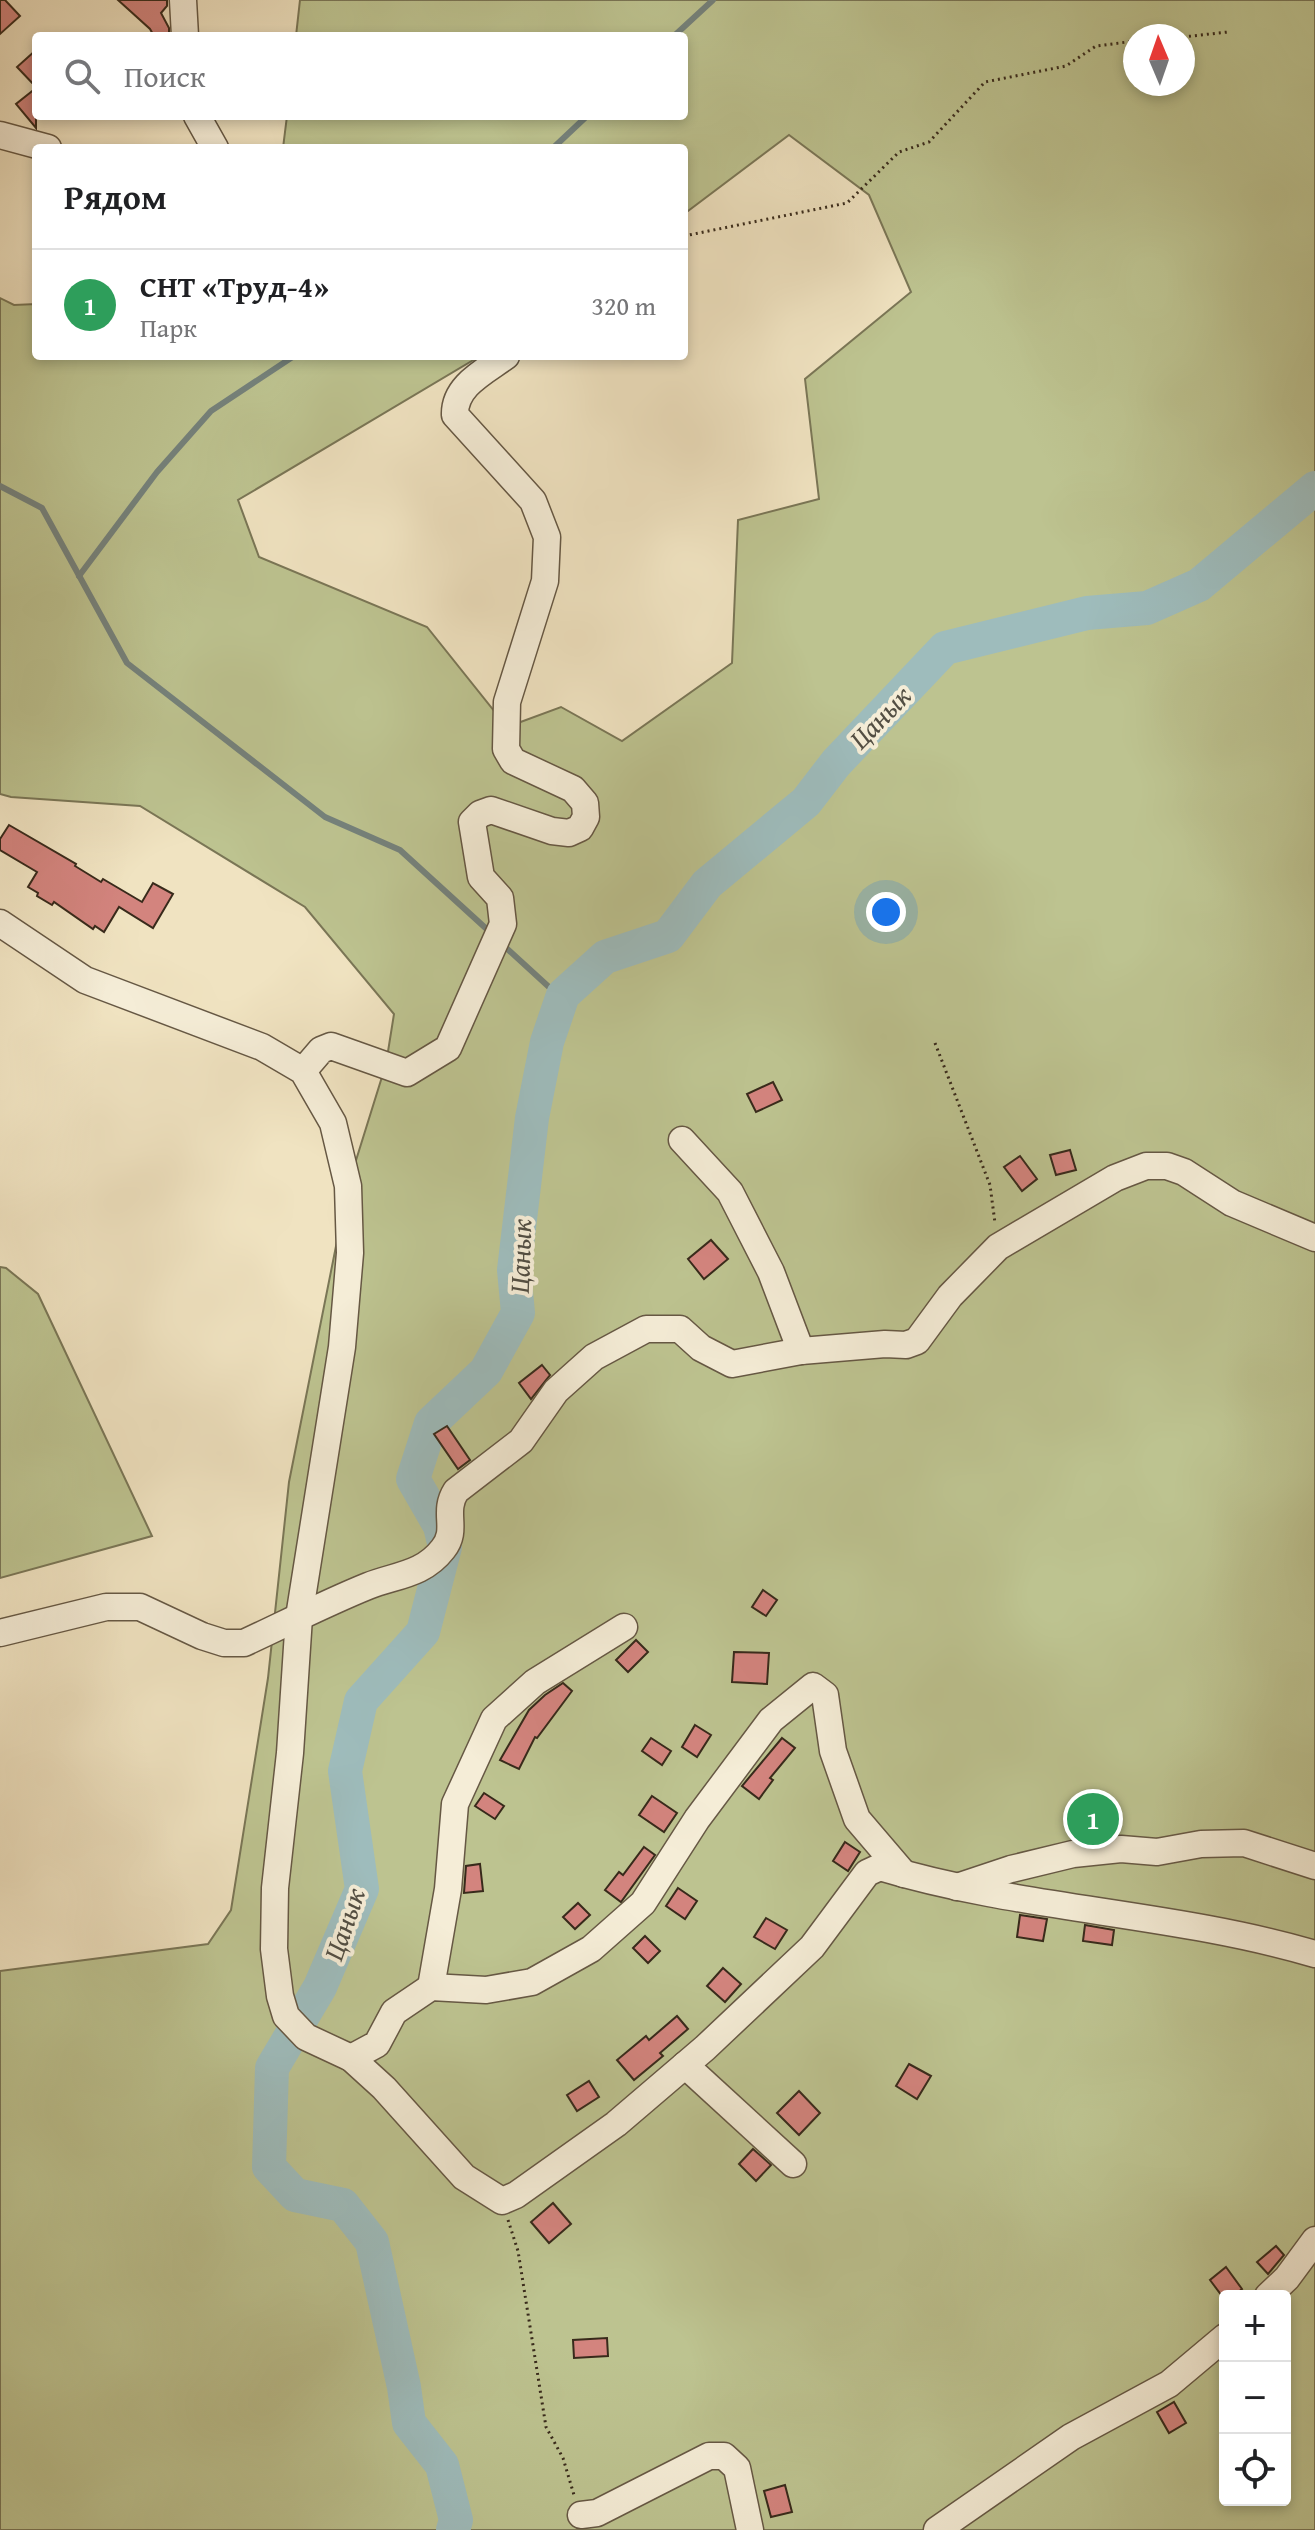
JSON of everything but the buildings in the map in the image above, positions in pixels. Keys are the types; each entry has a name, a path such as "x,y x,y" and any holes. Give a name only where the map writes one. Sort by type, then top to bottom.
{"street":[{"path":"183,0 185,32"},
{"path":"199,120 213,144"},
{"path":"2,130 38,144"},
{"path":"303,1071 321,1050 331,1046 407,1073 448,1048 503,924 500,898 481,877 472,822 480,814 491,810 552,831 569,833 580,828 586,817 585,803 573,789 513,761 506,749 507,702 545,581 547,537 533,501 455,415 455,403 460,391 501,360"},
{"path":"0,923 85,980 262,1047 303,1071 333,1123 348,1186 350,1253 342,1347 299,1617 290,1753 275,1888 274,1949 286,2016 306,2037 351,2058 384,2088 464,2177 502,2201 516,2195 616,2124 685,2065 812,1947 867,1873 880,1867 954,1888 1257,1937 1315,1954"},
{"path":"682,1140 730,1192 771,1272 801,1351"},
{"path":"0,1633 106,1607 140,1607 202,1636 224,1643 244,1643 370,1585 413,1574 431,1562 445,1547 451,1530 449,1503 456,1491 521,1441 556,1391 594,1357 646,1329 680,1329 701,1348 732,1364 801,1351 906,1345 917,1341 950,1296 998,1247 1115,1178 1146,1166 1167,1166 1184,1172 1232,1203 1315,1238"},
{"path":"431,1987 448,1889 455,1804 494,1719 535,1682 624,1627"},
{"path":"351,2058 377,2044 394,2012 431,1987 486,1990 532,1982 591,1949 643,1903 697,1819 771,1720 813,1686 825,1695 833,1751 857,1819 904,1874"},
{"path":"954,1888 1011,1869 1073,1854 1121,1849 1157,1852 1201,1844 1244,1843 1315,1866"},
{"path":"685,2065 793,2164"},
{"path":"1274,2290 1315,2240"},
{"path":"937,2530 1071,2437 1169,2384 1219,2342"},
{"path":"581,2515 597,2513 709,2456 724,2456 737,2468 750,2530"}],"path":[{"path":"1195,36 1228,32"},
{"path":"688,235 847,203 899,152 929,142 985,82 1066,66 1096,46 1123,43"},
{"path":"935,1043 990,1185 998,1247"},
{"path":"502,2201 518,2251 546,2427 563,2458 581,2515"}],"green space":[{"path":"300,0 1315,0 1315,2530 0,2530 0,1971 208,1944 231,1910 268,1678 289,1482 348,1186 386,1064 394,1014 305,907 140,806 0,794 0,298 14,305 32,304 32,360 473,360 238,500 259,557 427,627 507,727 561,707 622,741 732,663 738,520 819,499 805,379 911,292 869,195 789,135 688,211 688,144 284,144 286,120 688,120 688,32 296,32"},
{"path":"0,1267 6,1268 38,1294 152,1536 0,1578"}],"waterway":[{"path":"678,32 713,0"},
{"path":"557,144 583,120"},
{"path":"79,576 157,472 211,411 288,360"},
{"path":"0,486 42,508 127,663 325,817 400,850 491,933"},
{"name":"Цанык","path":"453,2530 456,2520 442,2465 409,2423 372,2242 343,2205 295,2195 269,2167 272,2068 320,1987 362,1889 345,1771 361,1701 423,1632 445,1547 440,1526 413,1479 431,1423 486,1371 518,1313 514,1270 532,1118 547,1042 563,995 605,957 668,936 707,884 806,802 836,763 945,648 1087,613 1147,608 1199,585 1315,488"},
{"path":"502,944 561,998"}],"place":[{"name":"СНТ «Труд-4»","path":"1093,1819"}]}
